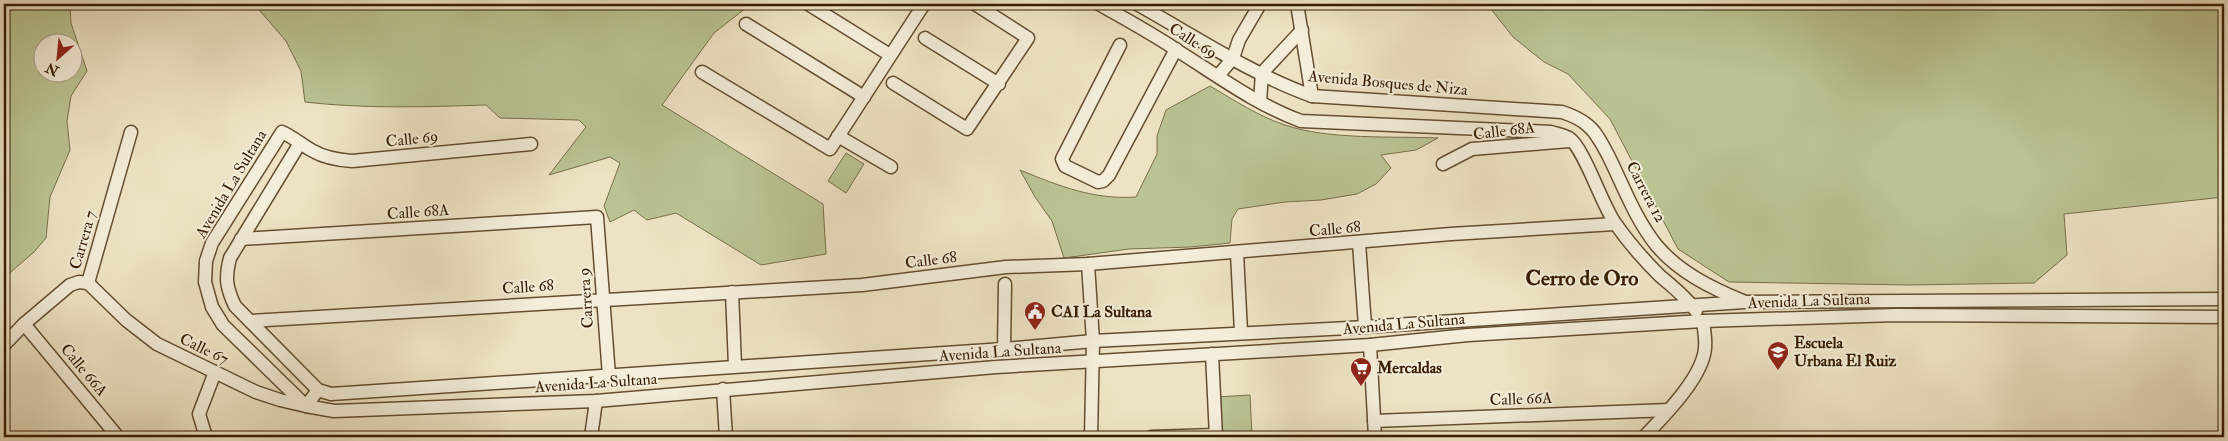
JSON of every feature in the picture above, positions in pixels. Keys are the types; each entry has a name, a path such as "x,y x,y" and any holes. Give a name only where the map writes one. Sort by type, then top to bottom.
{"street":[{"path":"808,4 890,55"},
{"path":"702,72 830,149 924,4"},
{"path":"893,83 967,130 1028,38 975,4"},
{"name":"Calle 69","path":"1099,4 1218,76"},
{"name":"Calle 69","path":"1138,4 1233,58"},
{"path":"1260,4 1239,40 1233,58 1218,76 1279,113 1301,121 1551,132 1572,140 1589,169 1607,211 1615,224 1650,264 1693,306 1704,321 1705,349 1699,370 1669,410 1644,437"},
{"path":"1297,4 1312,96"},
{"path":"746,24 864,97"},
{"path":"1260,102 1262,74 1302,30"},
{"path":"925,38 999,84"},
{"path":"1120,44 1062,159 1065,166 1098,182 1108,176 1176,49"},
{"name":"Avenida Bosques de Niza","path":"1233,58 1262,74 1312,96 1562,112 1588,124 1599,140"},
{"name":"Carrera 7","path":"4,345 24,324 70,285 79,282 88,283 131,132"},
{"name":"Avenida La Sultana","path":"300,143 292,136 282,132 212,243 206,261 206,282 212,307 223,325 306,406 334,411 596,401 996,367 1704,321 1896,315 2224,318"},
{"path":"838,136 891,166"},
{"name":"Calle 68A","path":"1443,164 1472,149 1572,140"},
{"name":"Carrera 12","path":"1599,140 1639,220 1657,246 1681,267 1709,287 1745,302"},
{"path":"300,143 230,258 225,276 228,292 235,306 318,390 306,406"},
{"name":"Calle 69","path":"300,143 313,152 332,160 352,161 531,144"},
{"name":"Calle 68A","path":"241,239 597,217"},
{"name":"Carrera 9","path":"597,217 609,376"},
{"name":"Calle 68","path":"250,321 862,285 1006,267 1088,264 1451,234 1615,224"},
{"path":"1359,243 1365,326"},
{"path":"1238,253 1241,332"},
{"path":"1088,264 1093,341 1090,437"},
{"name":"Calle 67","path":"88,283 126,320 157,344 256,392 306,406"},
{"path":"1004,349 1005,284"},
{"path":"732,292 735,366"},
{"name":"Avenida La Sultana","path":"318,390 331,394 1004,349 1093,341 1212,336 1241,332 1745,302 2224,299"},
{"path":"1781,301 1781,318"},
{"name":"Calle 66A","path":"24,324 118,437"},
{"path":"1370,344 1375,437"},
{"path":"1151,437 1216,436 1212,354"},
{"path":"206,437 199,414 215,372"},
{"path":"723,390 726,437"},
{"path":"591,437 596,401"},
{"name":"Calle 66A","path":"1374,421 1669,410"}],"green space":[{"path":"4,4 70,4 71,23 74,32 32,32 32,82 80,82 71,96 67,121 70,150 50,197 46,238 34,252 4,278"},
{"path":"254,4 751,4 714,33 662,105 823,204 826,254 761,265 676,213 647,220 634,210 610,222 604,206 620,163 610,157 549,175 586,127 579,120 500,118 486,105 373,107 305,102 301,71 286,41"},
{"path":"1487,4 2224,4 2224,197 2064,214 2067,255 2034,283 1908,285 1729,282 1678,249 1610,119 1568,74 1544,62 1513,37"},
{"path":"82,56 87,71 82,79"},
{"path":"1210,86 1265,117 1302,130 1340,135 1438,138 1416,150 1381,155 1391,168 1376,184 1357,194 1238,209 1232,219 1230,243 1191,247 1129,249 1064,258 1052,221 1035,197 1020,170 1077,191 1106,196 1136,197 1157,154 1157,136 1166,110"},
{"path":"846,153 864,164 846,193 828,181"},
{"path":"1250,395 1252,436 1218,437 1216,397"}],"place":[{"name":"CAI La Sultana","path":"1035,331"},
{"name":"Escuela Urbana El Ruiz","path":"1778,371"},
{"name":"Mercaldas","path":"1361,387"}],"district":[{"name":"Cerro de Oro","path":"1582,278"}]}
